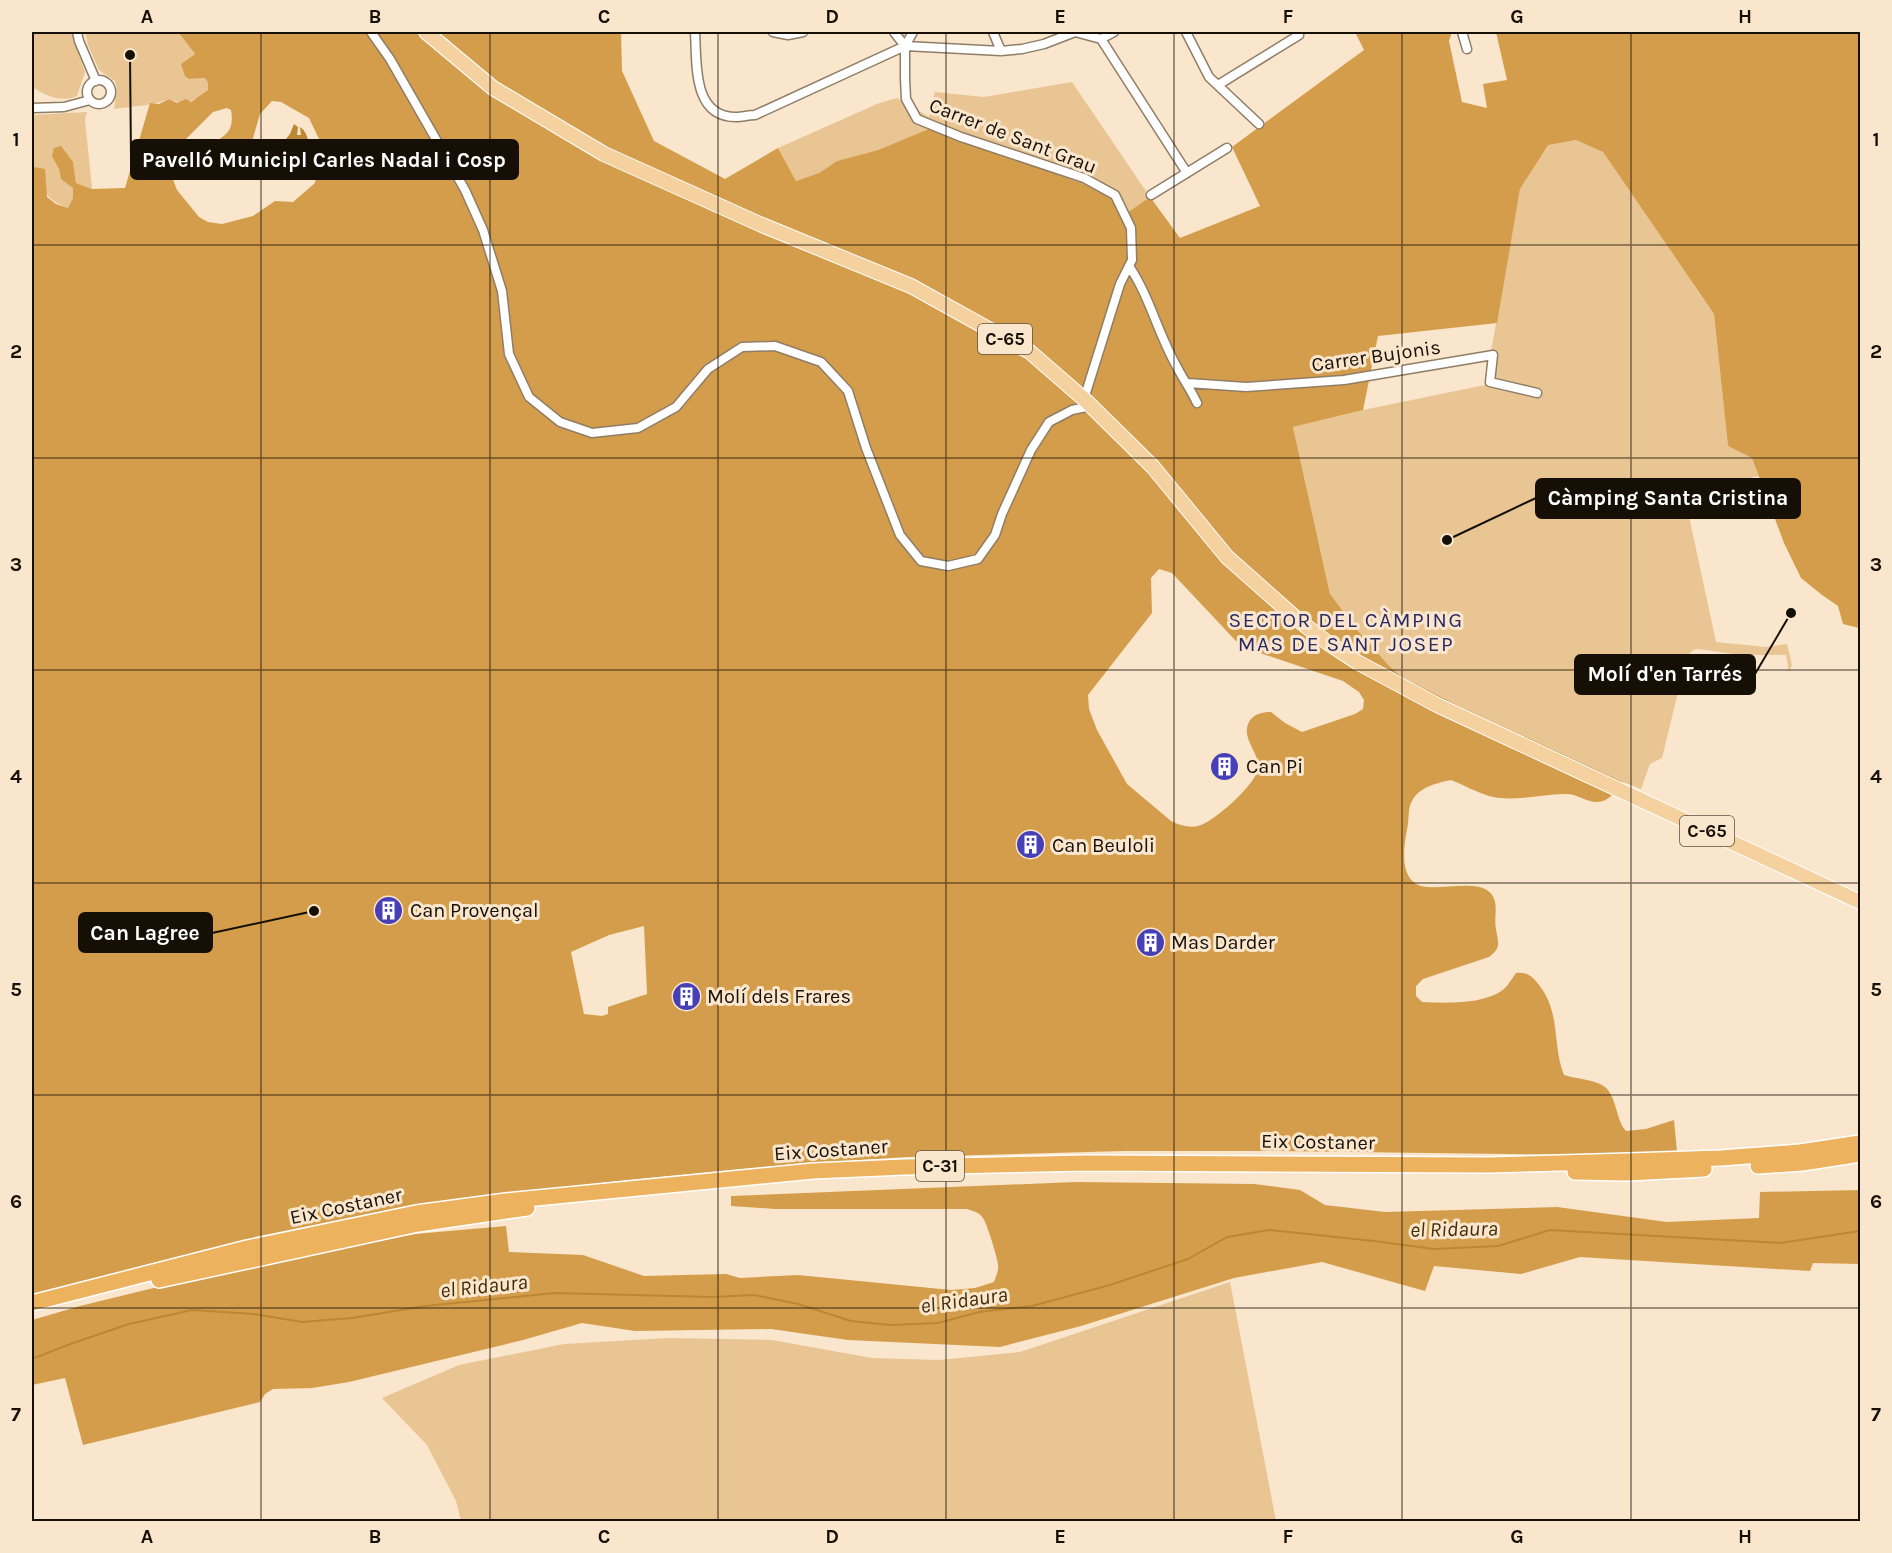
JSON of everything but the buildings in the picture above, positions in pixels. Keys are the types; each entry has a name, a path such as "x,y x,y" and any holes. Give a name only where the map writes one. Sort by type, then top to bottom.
{"highway":[{"path":"1830,1154 1860,1141"},
{"path":"1830,1154 1860,1160"},
{"name":"Eix Costaner","path":"32,1313 170,1277 418,1224 601,1199 713,1188 903,1176 1086,1170 1627,1173 1802,1163 1830,1154"},
{"name":"Eix Costaner","path":"32,1303 247,1248 416,1213 506,1201 802,1172 1087,1162 1488,1165 1860,1154"}],"main road":[{"name":"C-65","path":"426,32 493,88 604,154 762,225 911,286 1030,352 1153,467 1227,557 1298,620 1364,666 1437,705 1860,902"}],"street":[{"path":"77,32 96,81"},
{"path":"371,32 390,59 465,190 483,230 502,291 509,354 529,397 560,422 592,433 639,428 676,407 708,369 742,347 775,346 821,362 848,392 866,448 900,535 921,561 948,566 978,559 995,535 1031,450 1048,422 1087,403"},
{"path":"695,32 702,96 710,108 724,115 736,117 755,115 905,46 1001,51 1044,44 1075,32 1101,39 1187,173"},
{"path":"773,32 788,35 803,32"},
{"path":"894,32 905,46"},
{"path":"905,46 913,32"},
{"path":"993,32 1001,51"},
{"path":"1101,39 1114,32"},
{"path":"1186,32 1209,77 1259,124"},
{"path":"1218,85 1299,35 1298,32"},
{"path":"1462,32 1467,49"},
{"name":"Carrer de Sant Grau","path":"905,46 906,99 916,119 961,137 1084,178 1115,195 1131,228 1132,260 1120,284 1087,403"},
{"path":"96,81 103,81 108,85 111,91 106,102 95,104 90,100 87,91 89,86 96,81"},
{"path":"32,108 64,107 90,100"},
{"path":"1151,195 1227,148"},
{"path":"1129,266 1141,283 1177,367 1188,383 1197,403"},
{"name":"Carrer Bujonis","path":"1188,383 1245,387 1344,380 1492,355 1490,382 1537,393"}],"shaded area":[{"path":"32,32 71,32 85,72 77,96 65,99 54,98 32,87"},
{"path":"85,32 178,32 195,54 181,64 189,79 205,78 208,90 190,101 180,102 169,99 114,109 117,90 115,81 99,70"},
{"path":"178,32 621,32 622,71 654,141 725,179 778,148 796,181 819,173 837,161 878,150 931,128 1097,189 1111,199 1124,215 1150,197 1180,238 1260,206 1232,147 1364,50 1355,32 1452,32 1449,41 1462,102 1487,108 1483,84 1507,80 1496,32 1860,32 1859,628 1843,624 1838,606 1801,578 1784,543 1752,458 1728,446 1714,314 1603,152 1576,140 1548,145 1520,189 1497,323 1378,336 1363,410 1293,427 1330,594 1391,668 1402,677 1453,703 1623,782 1609,798 1598,802 1568,794 1499,798 1451,780 1429,786 1415,796 1410,806 1404,847 1405,864 1410,879 1424,887 1472,886 1483,888 1491,893 1496,905 1495,926 1498,945 1489,957 1423,979 1416,986 1416,996 1422,1002 1453,1002 1487,998 1505,988 1516,973 1529,975 1546,995 1550,1006 1564,1075 1593,1081 1607,1089 1626,1131 1646,1129 1674,1120 1677,1152 1590,1155 1124,1151 908,1157 796,1164 628,1180 460,1200 269,1235 32,1294 32,169 34,167 45,169 47,197 56,204 68,208 73,198 73,188 61,179 52,156 54,148 61,146 73,162 76,183 92,189 125,188 150,103 159,104 169,99 177,103 186,99 191,102 208,90 205,78 189,79 185,76 181,64 195,54","holes":["272,101 281,102 309,118 326,148 327,157 318,168 315,183 293,202 275,201 253,216 222,224 208,222 199,217 177,190 170,172 171,158 176,149 213,112 227,108 231,110 231,127 209,152 211,156 218,159 245,151 251,145 260,114","1159,569 1172,573 1236,641 1260,653 1343,681 1359,692 1364,700 1363,709 1355,714 1302,732 1271,712 1255,716 1248,724 1247,730 1247,736 1258,763 1255,776 1233,802 1213,818 1198,826 1184,826 1171,821 1127,784 1097,730 1089,709 1088,695 1152,613 1151,578","644,926 647,994 608,1007 608,1014 602,1016 584,1014 571,952 609,935"]},
{"path":"1072,82 1150,197 1124,215 1073,179 931,128 878,150 837,161 819,173 796,181 778,148 877,104 897,98 929,117 935,92 984,97"},
{"path":"87,112 85,119 92,189 76,183 73,162 59,169 61,179 73,187 73,198 68,208 50,197 34,167 32,169 32,115"},
{"path":"294,124 298,127 297,135 301,135 300,127 304,130 308,148 305,163 293,169 285,163 282,144"},
{"path":"1576,140 1603,152 1714,314 1728,446 1752,458 1759,476 1684,493 1716,642 1766,647 1787,644 1792,665 1789,672 1786,655 1741,655 1693,650 1687,656 1662,758 1650,764 1641,789 1453,703 1402,677 1391,668 1330,594 1293,427 1485,385 1520,189 1548,144"},
{"path":"1076,1182 1254,1184 1300,1190 1325,1205 1385,1212 1557,1207 1667,1222 1759,1218 1760,1192 1860,1190 1860,1264 1813,1263 1810,1271 1580,1257 1521,1274 1434,1266 1425,1291 1322,1262 1234,1278 1081,1326 1000,1347 848,1340 771,1329 635,1331 582,1323 523,1340 349,1382 312,1388 273,1389 265,1394 260,1402 83,1445 65,1378 32,1385 32,1320 227,1270 415,1234 506,1226 509,1252 583,1255 644,1276 726,1274 740,1278 798,1275 951,1290 975,1288 994,1282 998,1267 985,1221 980,1214 974,1211 967,1209 775,1209 731,1206 731,1196"},
{"path":"1230,1282 1276,1521 461,1521 456,1501 427,1445 382,1398 459,1365 564,1344 668,1338 772,1340 872,1358 939,1360 1020,1352"}],"waterway":[{"name":"el Ridaura","path":"32,1359 129,1324 192,1310 254,1314 302,1322 555,1293 712,1297 754,1295 798,1304 851,1321 891,1325 938,1323 979,1312 1032,1306 1110,1285 1188,1259 1227,1237 1269,1230 1434,1249 1498,1246 1550,1230 1780,1243 1860,1231"}],"place":[{"name":"Pavelló Municipl Carles Nadal i Cosp","path":"130,55"},
{"name":"Càmping Santa Cristina","path":"1447,540"},
{"name":"Molí d'en Tarrés","path":"1791,613"},
{"name":"Can Pi","path":"1225,766"},
{"name":"Can Beuloli","path":"1031,845"},
{"name":"Can Provençal","path":"389,910"},
{"name":"Can Lagree","path":"314,911"},
{"name":"Mas Darder","path":"1150,942"},
{"name":"Molí dels Frares","path":"686,996"}],"district":[{"name":"SECTOR DEL CÀMPING MAS DE SANT JOSEP","path":"1346,632"}]}
